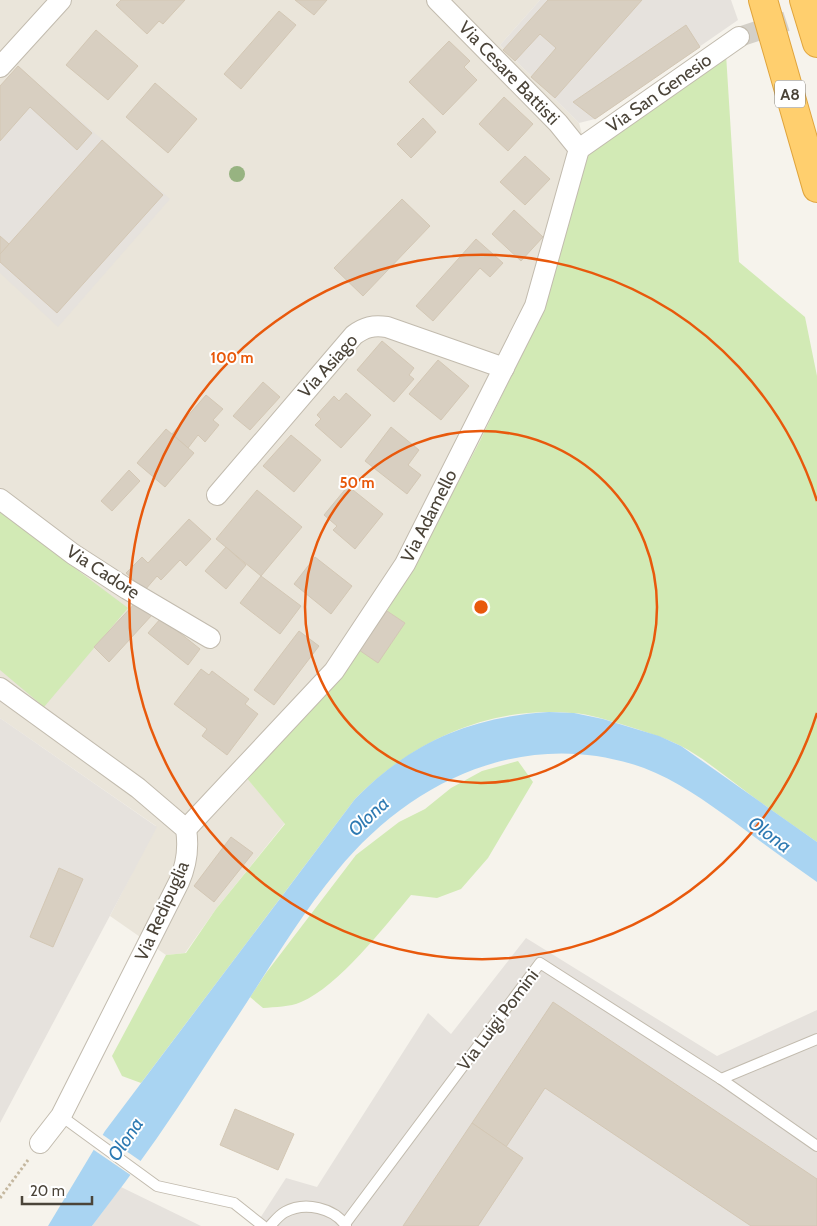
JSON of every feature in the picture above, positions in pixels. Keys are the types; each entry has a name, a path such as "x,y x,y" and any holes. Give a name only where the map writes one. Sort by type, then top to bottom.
{"highway":[{"name":"A8","path":"763,0 817,188"},
{"path":"804,0 817,43"}],"street":[{"path":"0,67 61,0"},
{"name":"Via Cesare Battisti","path":"437,0 551,116 579,149"},
{"name":"Via San Genesio","path":"579,149 739,37"},
{"name":"Via Adamello","path":"186,829 334,671 405,564 535,306 579,149"},
{"name":"Via Asiago","path":"217,495 354,335 364,328 376,325 387,327 504,368"},
{"name":"Via Cadore","path":"0,499 73,554 127,589 210,638"},
{"path":"0,688 138,788 186,829"},
{"name":"Via Redipuglia","path":"40,1143 61,1116 179,882 188,856 186,829"}],"lane":[{"name":"Via Luigi Pomini","path":"270,1226 284,1212 300,1207 316,1207 332,1213 346,1225 540,963 721,1078 817,1146"},
{"path":"721,1078 817,1039"},
{"path":"61,1116 138,1170 157,1186 234,1203 264,1226"}],"path":[{"path":"0,1198 40,1143"}],"shaded area":[{"path":"0,0 540,0 500,45 579,123 587,152 545,305 480,441 423,548 245,776 285,823 216,909 185,953 166,955 110,916 156,826 0,718"},
{"path":"540,0 731,0 738,20 595,119 579,123 500,45"},
{"path":"18,66 170,199 58,327 0,273 0,86"},
{"path":"0,718 157,827 0,1123"},
{"path":"526,938 717,1056 817,1010 817,1226 255,1226 286,1178 317,1187 428,1013 451,1034"},
{"path":"121,1187 201,1226 92,1226"}],"green space":[{"path":"726,54 739,262 805,317 817,376 817,842 696,755 681,746 653,734 598,718 572,713 541,712 482,721 454,731 427,744 377,778 355,799 141,1083 122,1076 112,1056 166,955 186,953 216,909 285,824 245,776 359,650 378,662 405,623 387,611 480,441 545,305 587,152"},
{"path":"0,512 128,608 44,707 0,670"},
{"path":"518,761 533,782 488,858 461,889 437,898 411,895 375,939 345,970 315,994 301,1002 287,1006 263,1008 250,997 266,973 356,855 399,822 425,809 451,788 482,771"}],"water":[{"name":"Olona","path":"549,712 574,713 603,719 659,736 681,746 817,842 817,882 701,799 679,785 644,768 600,757 557,753 515,758 475,769 436,787 400,810 367,838 337,871 297,925 157,1138 92,1226 48,1226 105,1131 355,799 398,762 443,736 493,720"}],"pier":[{"path":"100,1133 142,1162 132,1176 91,1148"}],"building":[{"path":"121,0 185,0 163,24 159,21 147,34 116,5"},
{"path":"295,0 327,0 314,15"},
{"path":"548,0 642,0 555,98 531,77 556,48 540,34 515,61 503,50"},
{"path":"279,11 296,25 241,89 224,74"},
{"path":"686,25 700,47 595,119 573,102"},
{"path":"96,30 138,66 108,100 66,65"},
{"path":"449,41 470,61 464,67 477,80 443,115 409,82"},
{"path":"18,66 92,133 77,150 30,107 0,141 0,86"},
{"path":"155,83 197,119 168,153 126,117"},
{"path":"504,97 533,124 508,151 479,124"},
{"path":"423,118 436,132 411,158 397,144"},
{"path":"102,140 163,195 57,313 0,262 0,254"},
{"path":"525,156 550,179 525,205 500,182"},
{"path":"402,199 430,226 363,296 334,268"},
{"path":"514,210 543,237 521,261 492,234"},
{"path":"0,236 9,244 0,254"},
{"path":"476,239 503,263 490,277 480,268 433,321 416,306"},
{"path":"382,341 414,368 409,375 414,379 394,402 357,370"},
{"path":"438,360 469,386 441,420 409,394"},
{"path":"263,382 280,397 250,430 233,416"},
{"path":"346,393 371,415 341,448 315,425 321,419 317,415 334,396 339,401"},
{"path":"206,395 223,409 213,420 219,425 205,442 198,435 188,448 172,434"},
{"path":"391,427 419,450 408,465 421,475 407,494 365,461"},
{"path":"166,429 194,453 165,487 137,463"},
{"path":"291,435 321,460 294,492 263,466"},
{"path":"129,470 140,481 112,511 101,501"},
{"path":"348,486 383,514 355,549 333,530 337,526 324,515"},
{"path":"257,490 302,527 261,576 216,539"},
{"path":"189,519 211,539 186,566 180,560 161,580 157,576 145,590 126,573 142,557 148,563"},
{"path":"226,547 246,565 226,589 205,571"},
{"path":"315,557 352,586 331,614 294,584"},
{"path":"261,576 301,606 280,634 240,603"},
{"path":"137,601 152,615 109,662 94,647"},
{"path":"387,611 405,623 378,663 359,650"},
{"path":"161,618 200,649 188,665 148,633"},
{"path":"299,631 319,646 274,705 254,690"},
{"path":"201,669 209,675 212,671 249,699 245,704 258,714 227,755 202,736 207,729 174,704"},
{"path":"231,837 253,853 214,902 194,886"},
{"path":"59,868 83,879 53,947 30,937"},
{"path":"553,1002 817,1179 817,1226 751,1226 545,1088 506,1147 472,1123"},
{"path":"235,1109 294,1134 278,1170 220,1145"},
{"path":"472,1123 523,1158 478,1226 403,1226"}],"tunnel":[{"path":"739,37 817,11"}]}
